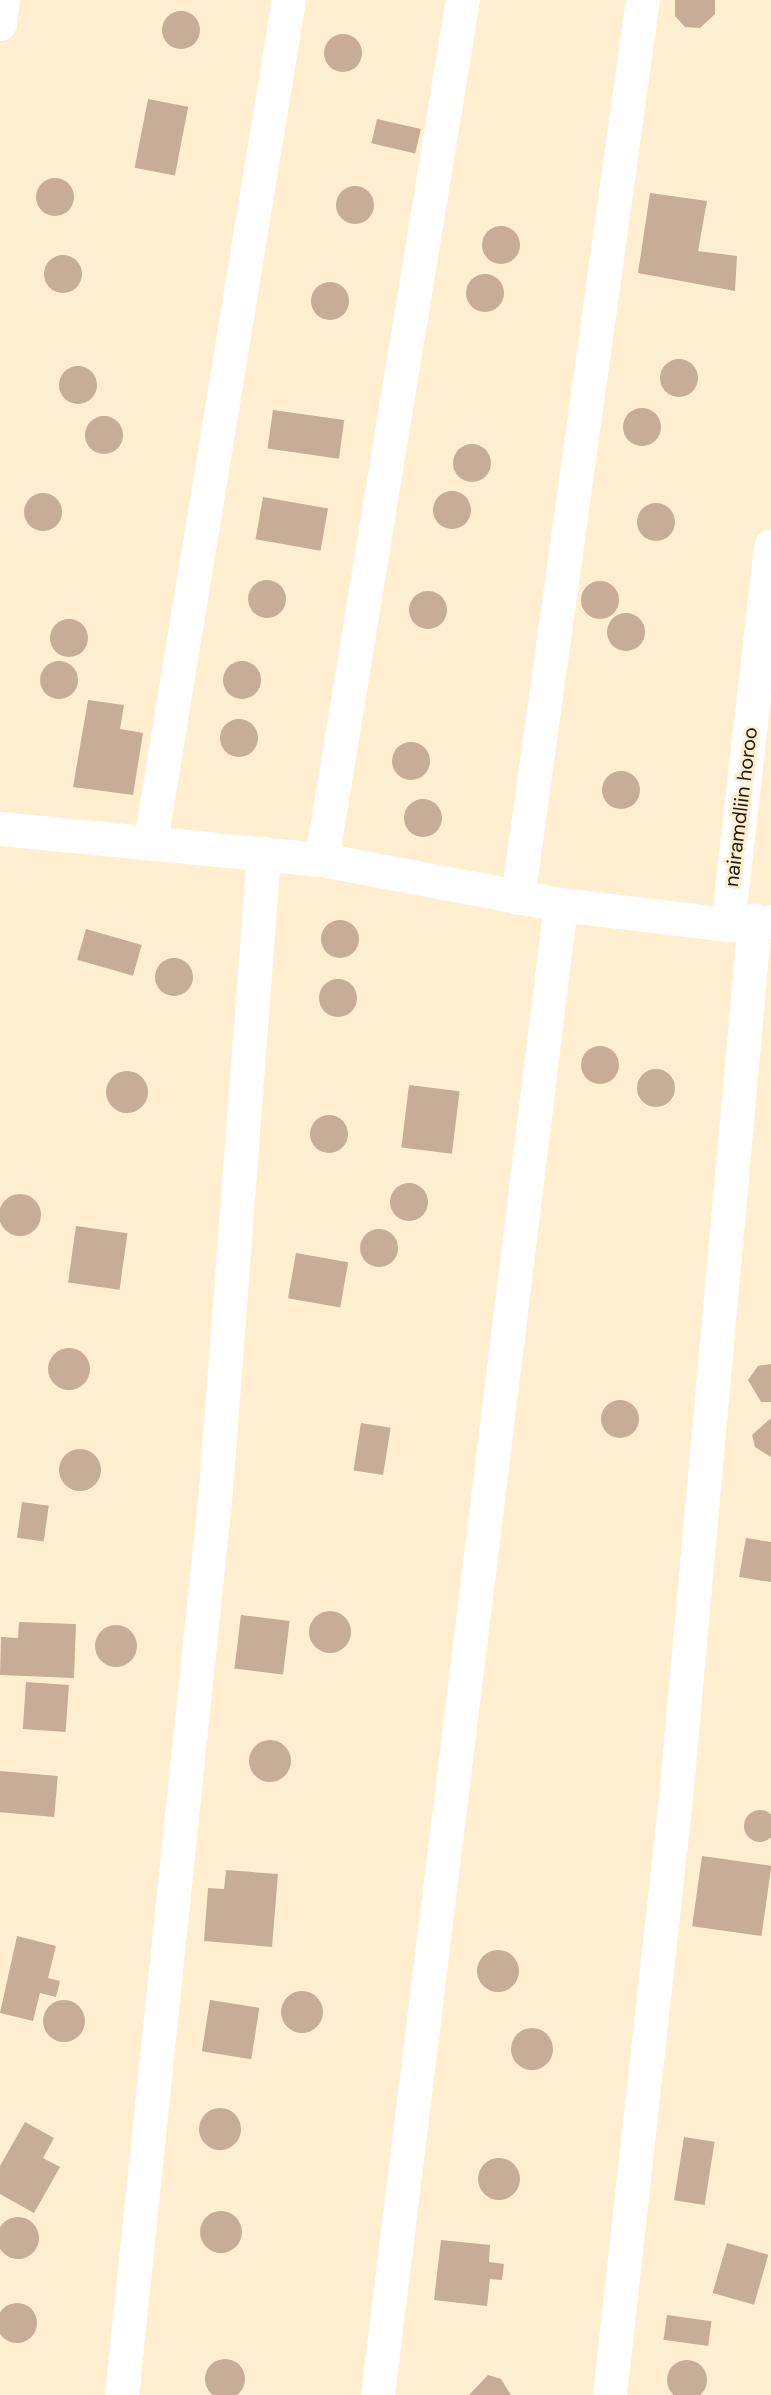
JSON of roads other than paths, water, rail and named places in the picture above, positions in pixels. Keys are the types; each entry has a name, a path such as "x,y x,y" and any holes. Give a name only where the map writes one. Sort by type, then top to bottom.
{"street":[{"path":"0,24 3,0"},
{"path":"151,842 289,0"},
{"path":"322,860 463,0"},
{"path":"518,898 592,325 643,0"},
{"name":"nairamdliin horoo","path":"610,2395 676,1798 751,922 771,546"},
{"path":"0,829 322,860 561,905 751,922"},
{"path":"122,2395 216,1490 264,854"},
{"path":"378,2395 561,905"}]}
